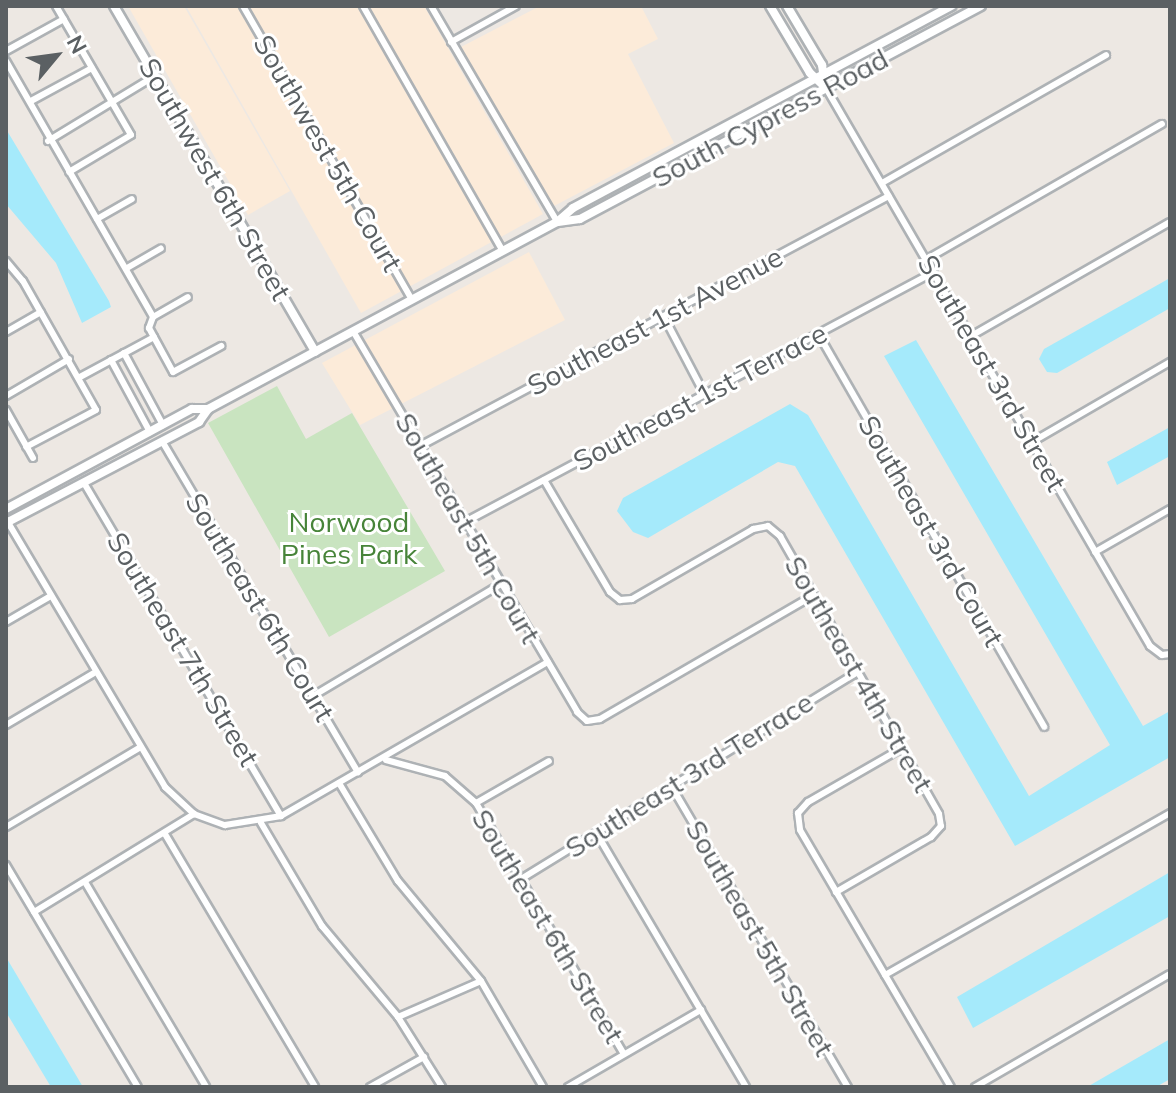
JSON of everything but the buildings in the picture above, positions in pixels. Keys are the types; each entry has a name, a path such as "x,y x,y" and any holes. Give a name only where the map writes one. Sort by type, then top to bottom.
{"street":[{"path":"56,6 131,135 69,172"},
{"name":"Southwest 6th Street","path":"114,6 315,352"},
{"name":"Southwest 5th Court","path":"243,6 412,300"},
{"path":"363,6 503,251"},
{"path":"431,6 557,222"},
{"path":"451,42 516,6"},
{"path":"770,6 820,76"},
{"path":"787,6 826,88"},
{"name":"South Cypress Road","path":"6,522 199,422 208,409 557,222 573,208 952,6"},
{"name":"South Cypress Road","path":"557,222 580,219 981,6"},
{"path":"6,51 64,19"},
{"path":"882,183 1106,55"},
{"path":"6,61 31,101 48,141 127,268 153,317"},
{"path":"31,101 92,68"},
{"path":"48,141 155,76"},
{"name":"Southeast 3rd Street","path":"826,88 1150,646 1162,655 1170,654"},
{"path":"927,259 1162,124"},
{"name":"Southeast 1st Avenue","path":"420,446 889,196"},
{"path":"97,219 132,199"},
{"path":"971,336 1170,222"},
{"path":"127,268 161,248"},
{"path":"6,261 41,312 96,410 26,447"},
{"name":"Southeast 1st Terrace","path":"465,522 934,272"},
{"path":"188,297 153,317 149,328 173,372 221,346"},
{"path":"6,332 41,312"},
{"path":"664,317 705,395"},
{"name":"Southeast 5th Court","path":"353,331 501,584 587,721 600,719 814,595"},
{"name":"Southeast 3rd Court","path":"819,335 1044,727"},
{"path":"80,377 154,337"},
{"path":"124,353 163,425"},
{"path":"6,396 69,359"},
{"path":"111,360 150,432"},
{"path":"1032,442 1170,362"},
{"name":"South Cypress Road","path":"6,509 192,409 208,409"},
{"path":"6,410 33,458"},
{"name":"Southeast 6th Court","path":"162,441 358,772"},
{"name":"Southeast 4th Street","path":"544,480 610,592 620,600 632,599 753,529 768,526 780,536 938,811 941,826 931,837 836,892"},
{"name":"Southeast 7th Street","path":"84,483 281,816"},
{"path":"1095,552 1170,509"},
{"path":"6,522 165,787 194,814 225,825 261,823 281,816 358,772 386,760 548,662"},
{"path":"313,696 501,584"},
{"path":"6,622 49,597"},
{"name":"Southeast 3rd Terrace","path":"521,879 673,789 858,672"},
{"path":"6,725 94,673"},
{"path":"6,827 139,748"},
{"path":"902,748 798,813 800,830 951,1087"},
{"name":"Southeast 6th Street","path":"386,760 445,776 476,803 624,1054"},
{"path":"476,803 549,761"},
{"path":"339,783 398,881 481,981 543,1087"},
{"name":"Southeast 5th Street","path":"673,789 848,1087"},
{"path":"885,975 1170,813"},
{"path":"34,912 194,814"},
{"path":"261,823 322,926 398,1017 442,1087"},
{"path":"165,834 315,1087"},
{"path":"597,834 746,1087"},
{"path":"6,865 138,1087"},
{"path":"85,882 206,1087"},
{"path":"975,1087 1170,974"},
{"path":"398,1017 481,981"},
{"path":"568,1087 701,1010"},
{"path":"370,1087 424,1057"}],"shaded area":[{"path":"128,6 184,6 290,191 248,215"},
{"path":"186,6 424,6 543,214 361,313"},
{"path":"540,6 641,6 658,39 628,54 674,143 554,206 459,48"},
{"path":"529,252 565,320 360,425 322,363"}],"green space":[{"name":"Norwood Pines Park","path":"277,386 306,439 352,413 445,571 329,637 208,423"}],"water":[{"path":"6,129 109,301 111,307 82,323 56,263 6,204"},
{"path":"1170,278 1170,308 1057,373 1047,372 1039,359 1044,349"},
{"path":"916,340 1143,726 1170,711 1170,757 1015,846 795,466 778,462 648,538 633,532 617,511 623,498 790,404 808,415 1029,796 1110,745 884,356"},
{"path":"1170,427 1170,456 1117,485 1107,462"},
{"path":"1170,872 1170,916 973,1028 957,997"},
{"path":"6,957 83,1087 51,1087 6,1012"},
{"path":"1170,1039 1170,1079 1156,1087 1087,1087"}]}
